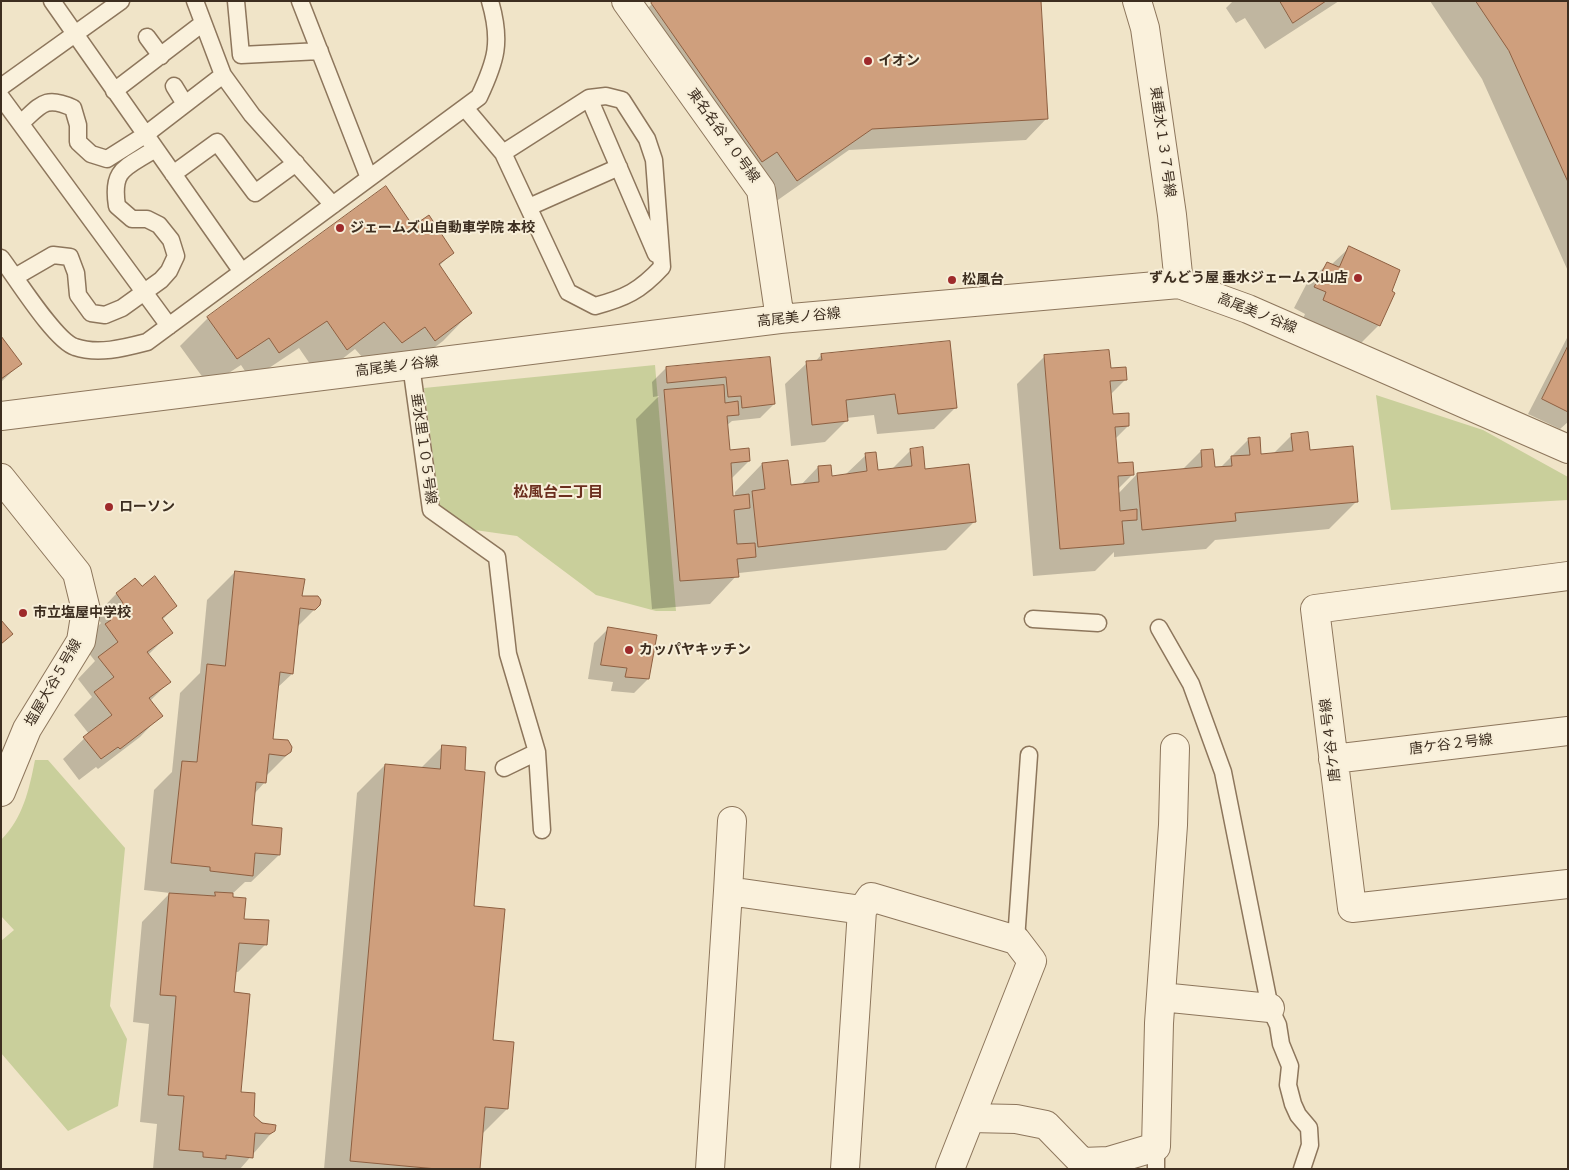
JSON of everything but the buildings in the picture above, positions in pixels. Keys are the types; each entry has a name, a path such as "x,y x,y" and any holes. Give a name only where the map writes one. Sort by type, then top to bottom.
{"street":[{"name":"東名名谷４０号線","path":"626,1 761,190 780,319"},
{"name":"東垂水１３７号線","path":"1137,1 1145,28 1172,216 1179,284"},
{"name":"高尾美ノ谷線","path":"1,416 780,319 1179,284 1248,309 1568,449"},
{"name":"塩屋大谷５号線","path":"1,478 77,573 86,610 81,641 27,729 1,792"},
{"name":"唐ケ谷４号線","path":"1568,576 1315,609 1352,908 1568,884"},
{"name":"唐ケ谷２号線","path":"1333,760 1568,731"},
{"path":"970,1118 1016,1119 1046,1125 1082,1162 1156,1158 1161,997 1173,825 1175,748"},
{"path":"710,1169 732,821"},
{"path":"728,891 862,910"},
{"path":"845,1169 862,910 870,897 1016,940 1032,961 950,1169"},
{"path":"1161,997 1270,1008"}],"lane":[{"path":"52,1 242,272"},
{"path":"1,87 121,1"},
{"path":"195,1 223,74 252,115 333,205"},
{"path":"236,1 241,55 320,51"},
{"path":"300,1 369,178"},
{"path":"1,258 53,328 74,347 114,351 147,342 479,98 494,63 496,23 490,1"},
{"path":"114,92 204,23"},
{"path":"147,37 161,56"},
{"path":"21,124 43,104 58,101 73,108 78,125 78,142 90,154 107,159 145,135 223,74"},
{"path":"174,86 185,104"},
{"path":"465,108 503,153 568,292 595,306 623,298 646,284 662,267 654,160 647,139 622,100 606,96 589,98 503,153"},
{"path":"1,97 169,326"},
{"path":"589,98 662,267"},
{"path":"173,174 218,142 255,193 296,163"},
{"path":"15,277 53,255 70,257 76,273 78,295 91,312 105,315 122,308 169,271 176,256 171,240 159,225 147,219 132,218 118,206 114,187 120,172 155,149"},
{"path":"529,207 619,167"},
{"name":"垂水里１０５号線","path":"411,365 431,510 497,557 508,654 537,752 542,830"},
{"path":"1033,619 1098,623"},
{"path":"1159,628 1191,684 1223,772 1270,1008 1278,1025 1281,1044 1290,1066 1288,1085 1298,1115 1309,1128 1310,1145 1302,1169"},
{"path":"504,768 537,752"},
{"path":"1016,940 1028,755"}],"green space":[{"path":"655,365 676,611 656,611 596,595 517,536 475,530 440,508 424,388"},
{"path":"1376,395 1483,430 1568,477 1568,500 1391,510"},
{"path":"35,760 48,760 125,848 110,1006 127,1039 118,1106 68,1131 1,1053 1,941 14,930 1,916 1,840 20,813"}],"place":[{"name":"イオン","path":"868,61"},
{"name":"ジェームズ山自動車学院 本校","path":"340,228"},
{"name":"ずんどう屋 垂水ジェームス山店","path":"1358,278"},
{"name":"松風台","path":"952,280"},
{"name":"ローソン","path":"109,507"},
{"name":"市立塩屋中学校","path":"23,613"},
{"name":"カッパヤキッチン","path":"629,650"}],"district":[{"name":"松風台二丁目","path":"558,493"}]}
